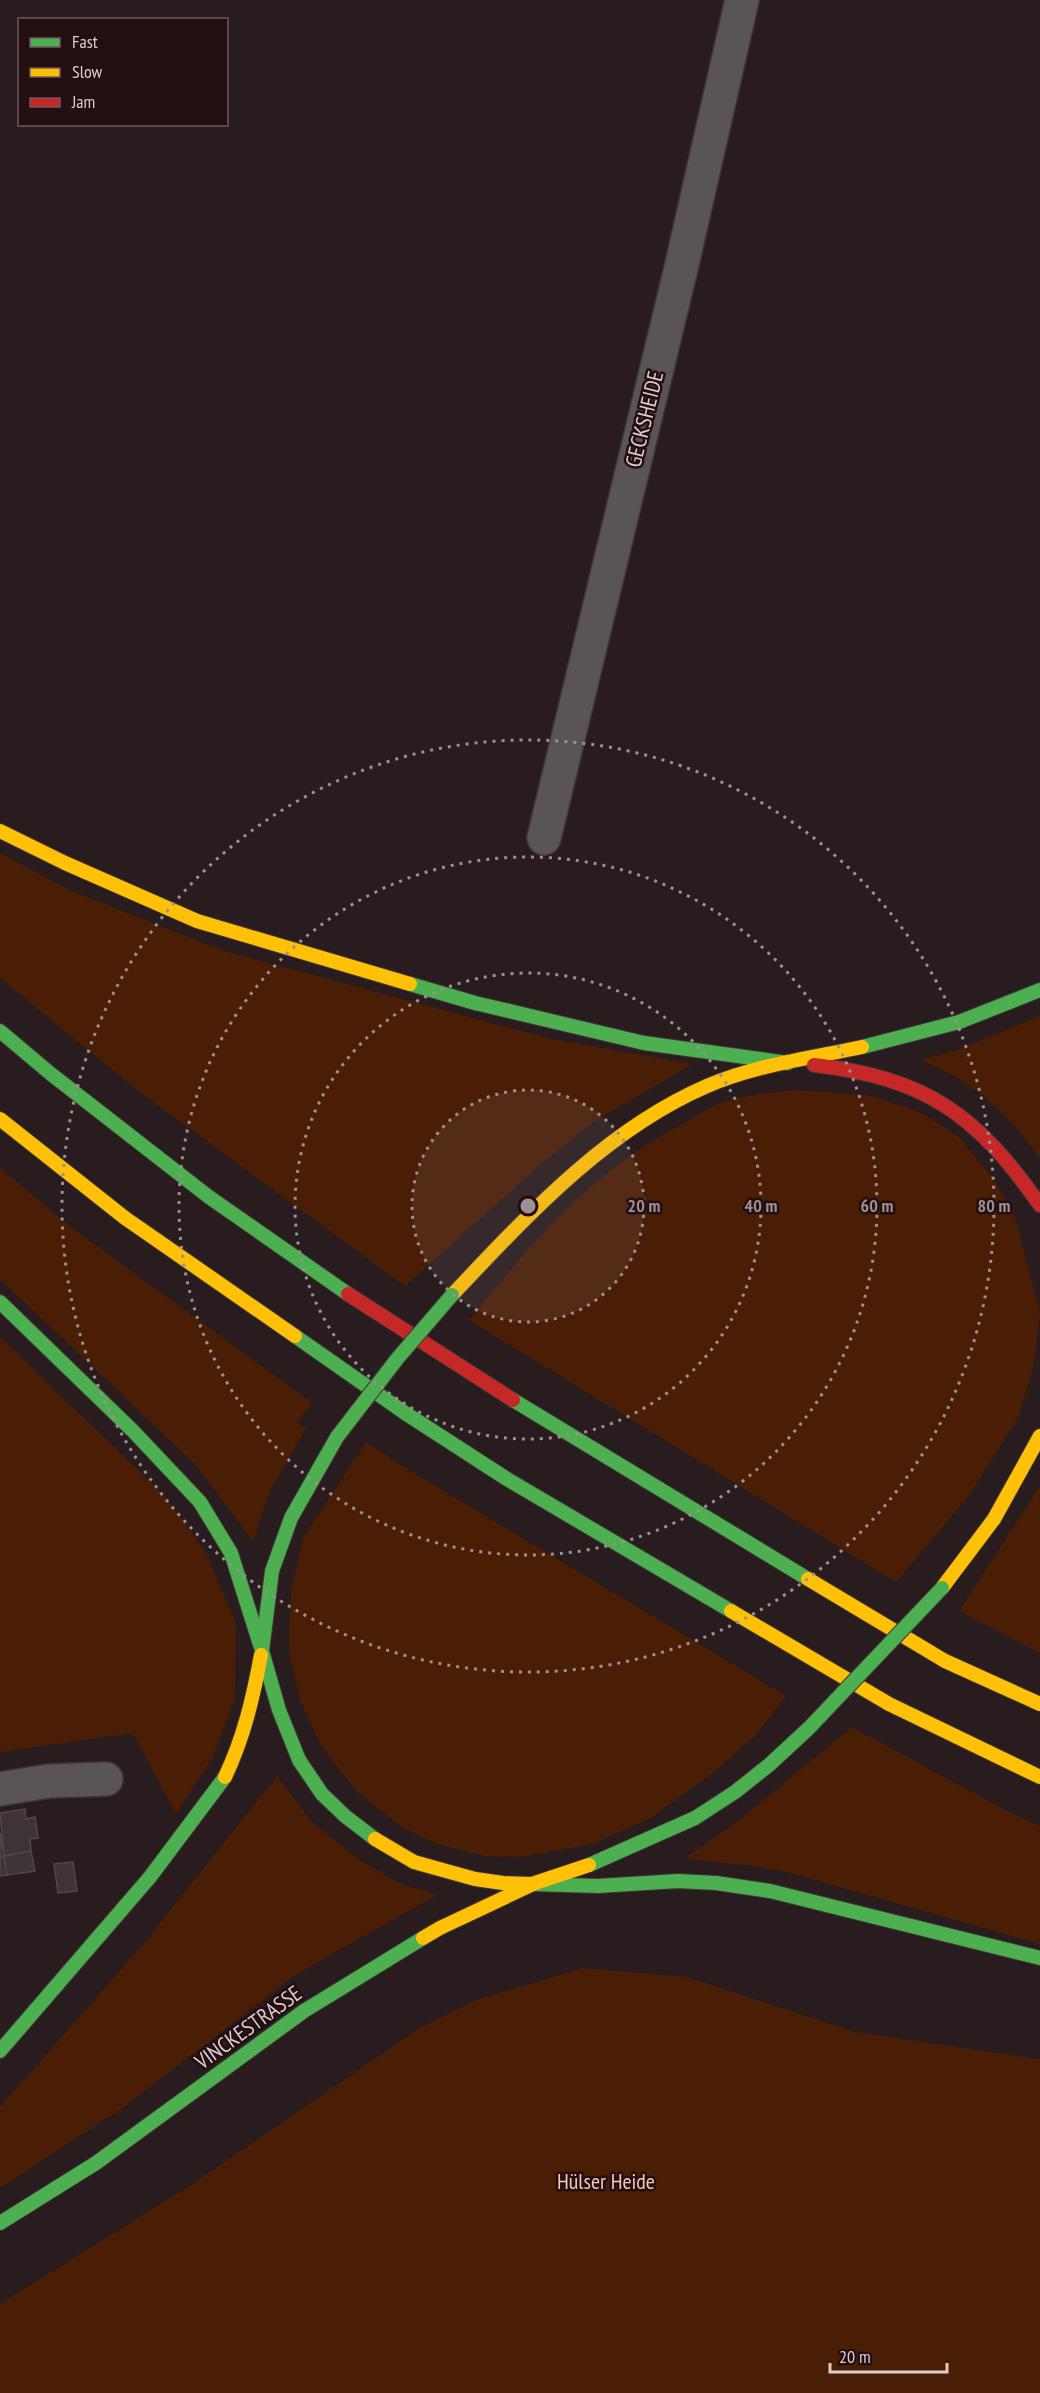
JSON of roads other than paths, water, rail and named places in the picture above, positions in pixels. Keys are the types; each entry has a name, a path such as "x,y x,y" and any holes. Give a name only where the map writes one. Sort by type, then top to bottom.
{"main road":[{"path":"0,831 65,863 197,921 464,1000 644,1043 788,1063 835,1066 914,1086 948,1106 978,1129 1023,1179 1040,1205"},
{"path":"0,2051 150,1877 222,1783 238,1749 252,1704 262,1651 272,1571 291,1518 337,1437 397,1359 452,1295 530,1214 602,1150 656,1114 706,1086 788,1063 926,1033 984,1014 1040,990"},
{"path":"0,1031 51,1074 209,1197 325,1280 538,1416 945,1661 1040,1704"},
{"path":"0,1119 135,1225 395,1406 507,1479 889,1704 1040,1777"},
{"path":"0,1302 133,1431 200,1502 231,1553 279,1710 299,1760 322,1794 345,1816 381,1843 414,1862 475,1879 503,1883 598,1886 678,1881 716,1882 770,1891 1040,1958"},
{"path":"532,1884 595,1863 696,1818 770,1765 809,1728 942,1588 994,1519 1040,1436"},
{"name":"VINCKESTRASSE","path":"0,2223 96,2163 304,2011 440,1928 532,1884"}],"street":[{"name":"GECKSHEIDE","path":"544,838 742,0"},
{"path":"0,1789 49,1781 106,1779"}],"park label":[{"name":"Hülser Heide","path":"606,2181"}]}
